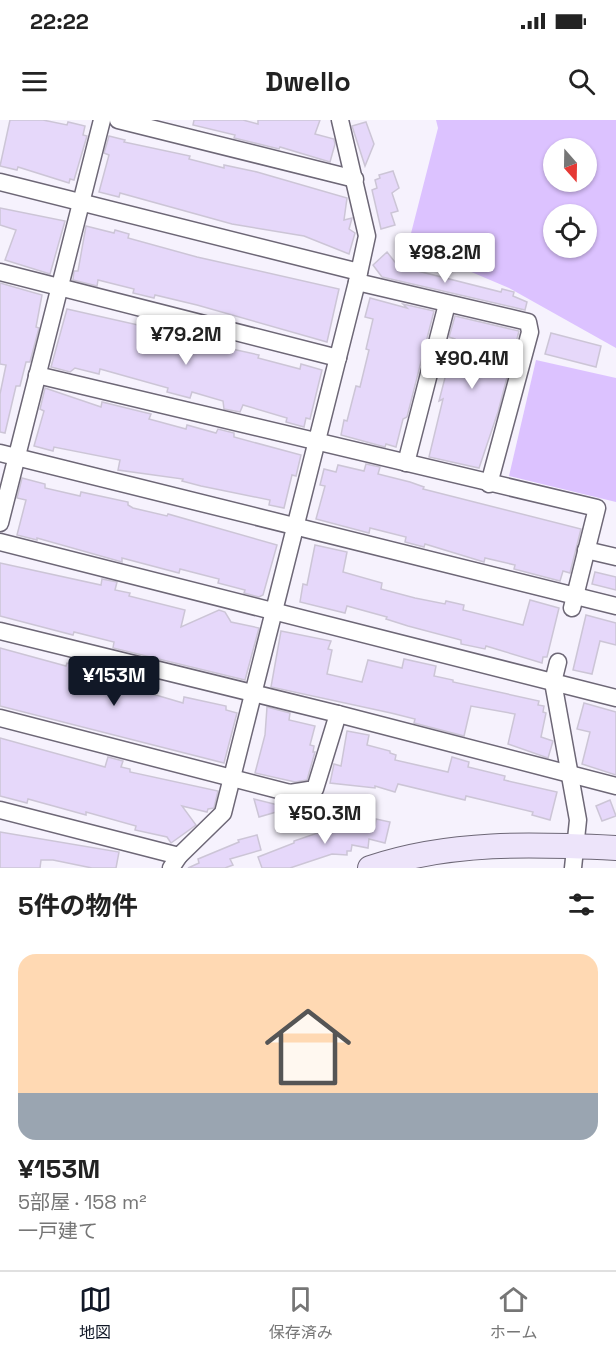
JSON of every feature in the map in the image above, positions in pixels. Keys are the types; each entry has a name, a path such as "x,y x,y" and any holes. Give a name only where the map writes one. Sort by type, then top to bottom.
{"street":[{"path":"0,523 8,455 37,375 102,120"},
{"path":"118,120 355,178"},
{"path":"0,810 175,862 223,813 318,441 367,236 340,120"},
{"path":"0,182 358,277 447,304 528,322 530,332 489,484"},
{"path":"0,272 338,357"},
{"path":"406,463 447,304"},
{"path":"37,375 597,508 573,602"},
{"path":"8,455 295,526 573,602 616,606"},
{"path":"0,542 616,698"},
{"path":"586,550 616,557"},
{"path":"0,631 339,714 570,776 616,786"},
{"path":"558,662 553,682 578,820 574,857"},
{"path":"0,718 290,793 315,789 339,714"},
{"path":"370,868 473,846 518,844 574,857 616,848"}],"shaded area":[{"path":"436,120 616,120 616,348 509,288 408,245 438,128"},
{"path":"536,360 616,378 616,502 509,476"}],"building":[{"path":"10,120 43,120 67,125 68,122 85,126 83,135 87,136 74,180 70,179 69,183 18,167 17,170 0,166"},
{"path":"194,120 243,120 258,124 258,120 320,120 315,134 334,139 335,144 330,162 280,147 279,149 234,138 235,135 193,125"},
{"path":"366,122 374,144 365,166 352,126"},
{"path":"109,136 125,140 124,142 190,156 189,159 224,168 224,165 257,172 347,198 344,220 352,218 349,229 355,233 349,254 304,236 232,224 120,193 119,197 99,192 109,155 104,153"},
{"path":"393,171 399,188 392,193 398,211 391,213 395,225 381,229 372,190 377,188 375,180 380,178 379,175"},
{"path":"0,208 65,221 50,274 5,260 16,230 0,225"},
{"path":"86,226 114,233 115,230 129,234 128,238 197,257 339,289 327,342 197,305 155,295 154,298 133,293 134,289 98,280 97,286 73,280 74,271 78,271"},
{"path":"387,252 398,266 501,292 502,289 514,292 513,296 527,302 525,310 382,277 373,265"},
{"path":"0,283 42,295 36,327 39,328 30,362 26,362 20,386 16,386 5,433 0,432 0,394 6,365 0,364"},
{"path":"370,298 407,308 403,304 434,311 407,417 403,419 396,447 386,444 385,447 341,435 356,386 360,387 369,350 366,349 373,319 365,317"},
{"path":"67,309 178,334 177,337 259,355 258,358 300,369 301,364 322,370 310,419 306,418 304,427 286,422 287,418 243,405 240,412 224,409 223,401 192,392 190,398 167,392 168,388 100,369 99,374 75,368 70,372 51,367"},
{"path":"455,316 519,331 498,412 479,468 429,457 443,399 439,401 455,339 449,337"},
{"path":"551,333 601,346 596,367 545,354"},
{"path":"45,388 101,407 102,402 151,414 149,419 186,429 187,425 216,433 218,429 234,433 234,437 301,455 296,476 292,475 284,508 269,505 270,500 201,486 182,481 183,479 118,470 120,460 54,447 53,451 34,446 44,411 40,409"},
{"path":"366,464 380,467 378,474 410,482 424,487 423,489 581,529 570,573 563,571 560,581 514,569 515,565 485,558 484,562 425,544 424,547 405,542 406,537 370,528 369,533 316,519 325,486 320,485 324,469 336,472 338,465 364,471"},
{"path":"22,478 45,484 45,488 80,496 81,492 128,502 128,505 133,508 167,516 168,514 277,545 263,595 259,597 244,593 245,590 218,583 219,579 180,569 179,573 122,558 122,562 37,538 37,540 17,535 26,500 17,498"},
{"path":"315,545 347,552 343,572 382,583 381,589 415,598 464,605 463,610 523,625 530,600 559,608 547,657 543,657 542,663 486,646 485,649 461,644 461,640 347,606 345,613 300,602 303,584 307,585"},
{"path":"0,563 101,585 102,579 117,582 115,590 130,593 129,596 185,610 181,627 219,610 225,612 231,622 259,628 245,680 113,648 114,642 74,632 73,635 0,616"},
{"path":"595,572 616,577 616,590 592,584"},
{"path":"586,615 616,623 616,645 600,641 592,674 573,670"},
{"path":"281,631 331,641 328,649 332,650 327,674 362,682 368,660 402,668 404,659 436,666 434,676 453,680 453,682 539,701 538,705 544,706 543,712 546,713 541,737 553,741 548,758 508,744 515,714 471,706 464,736 414,723 415,719 271,687"},
{"path":"0,648 66,666 67,663 81,666 80,670 151,688 149,693 183,703 184,697 226,706 226,710 237,713 224,763 0,706"},
{"path":"584,703 616,712 616,775 582,764 590,732 577,729"},
{"path":"267,707 290,713 289,720 315,726 310,745 314,746 313,752 315,752 307,780 295,782 255,773 265,735"},
{"path":"347,731 369,735 367,745 390,751 396,755 395,760 448,772 452,757 469,762 468,767 505,776 504,780 557,792 550,820 532,815 533,812 466,796 465,800 398,784 395,792 375,786 375,788 330,783 334,764 341,766"},
{"path":"0,738 105,767 108,757 123,761 121,767 130,769 130,772 218,791 214,808 208,809 207,812 182,806 196,825 171,843 167,837 135,830 136,826 86,812 86,815 28,799 27,803 0,796"},
{"path":"254,799 290,808 259,817"},
{"path":"610,800 616,816 602,821 596,806"},
{"path":"376,819 390,822 385,843 369,839 368,848 352,845 347,855 332,854 290,868 262,868 258,857 294,843 294,841 335,827 356,828 357,822 375,825"},
{"path":"0,832 119,852 116,868 92,868 53,860 41,860 40,868 0,868"},
{"path":"257,835 261,850 230,859 233,865 225,868 188,868 199,863 198,859 239,842 238,840"}]}
